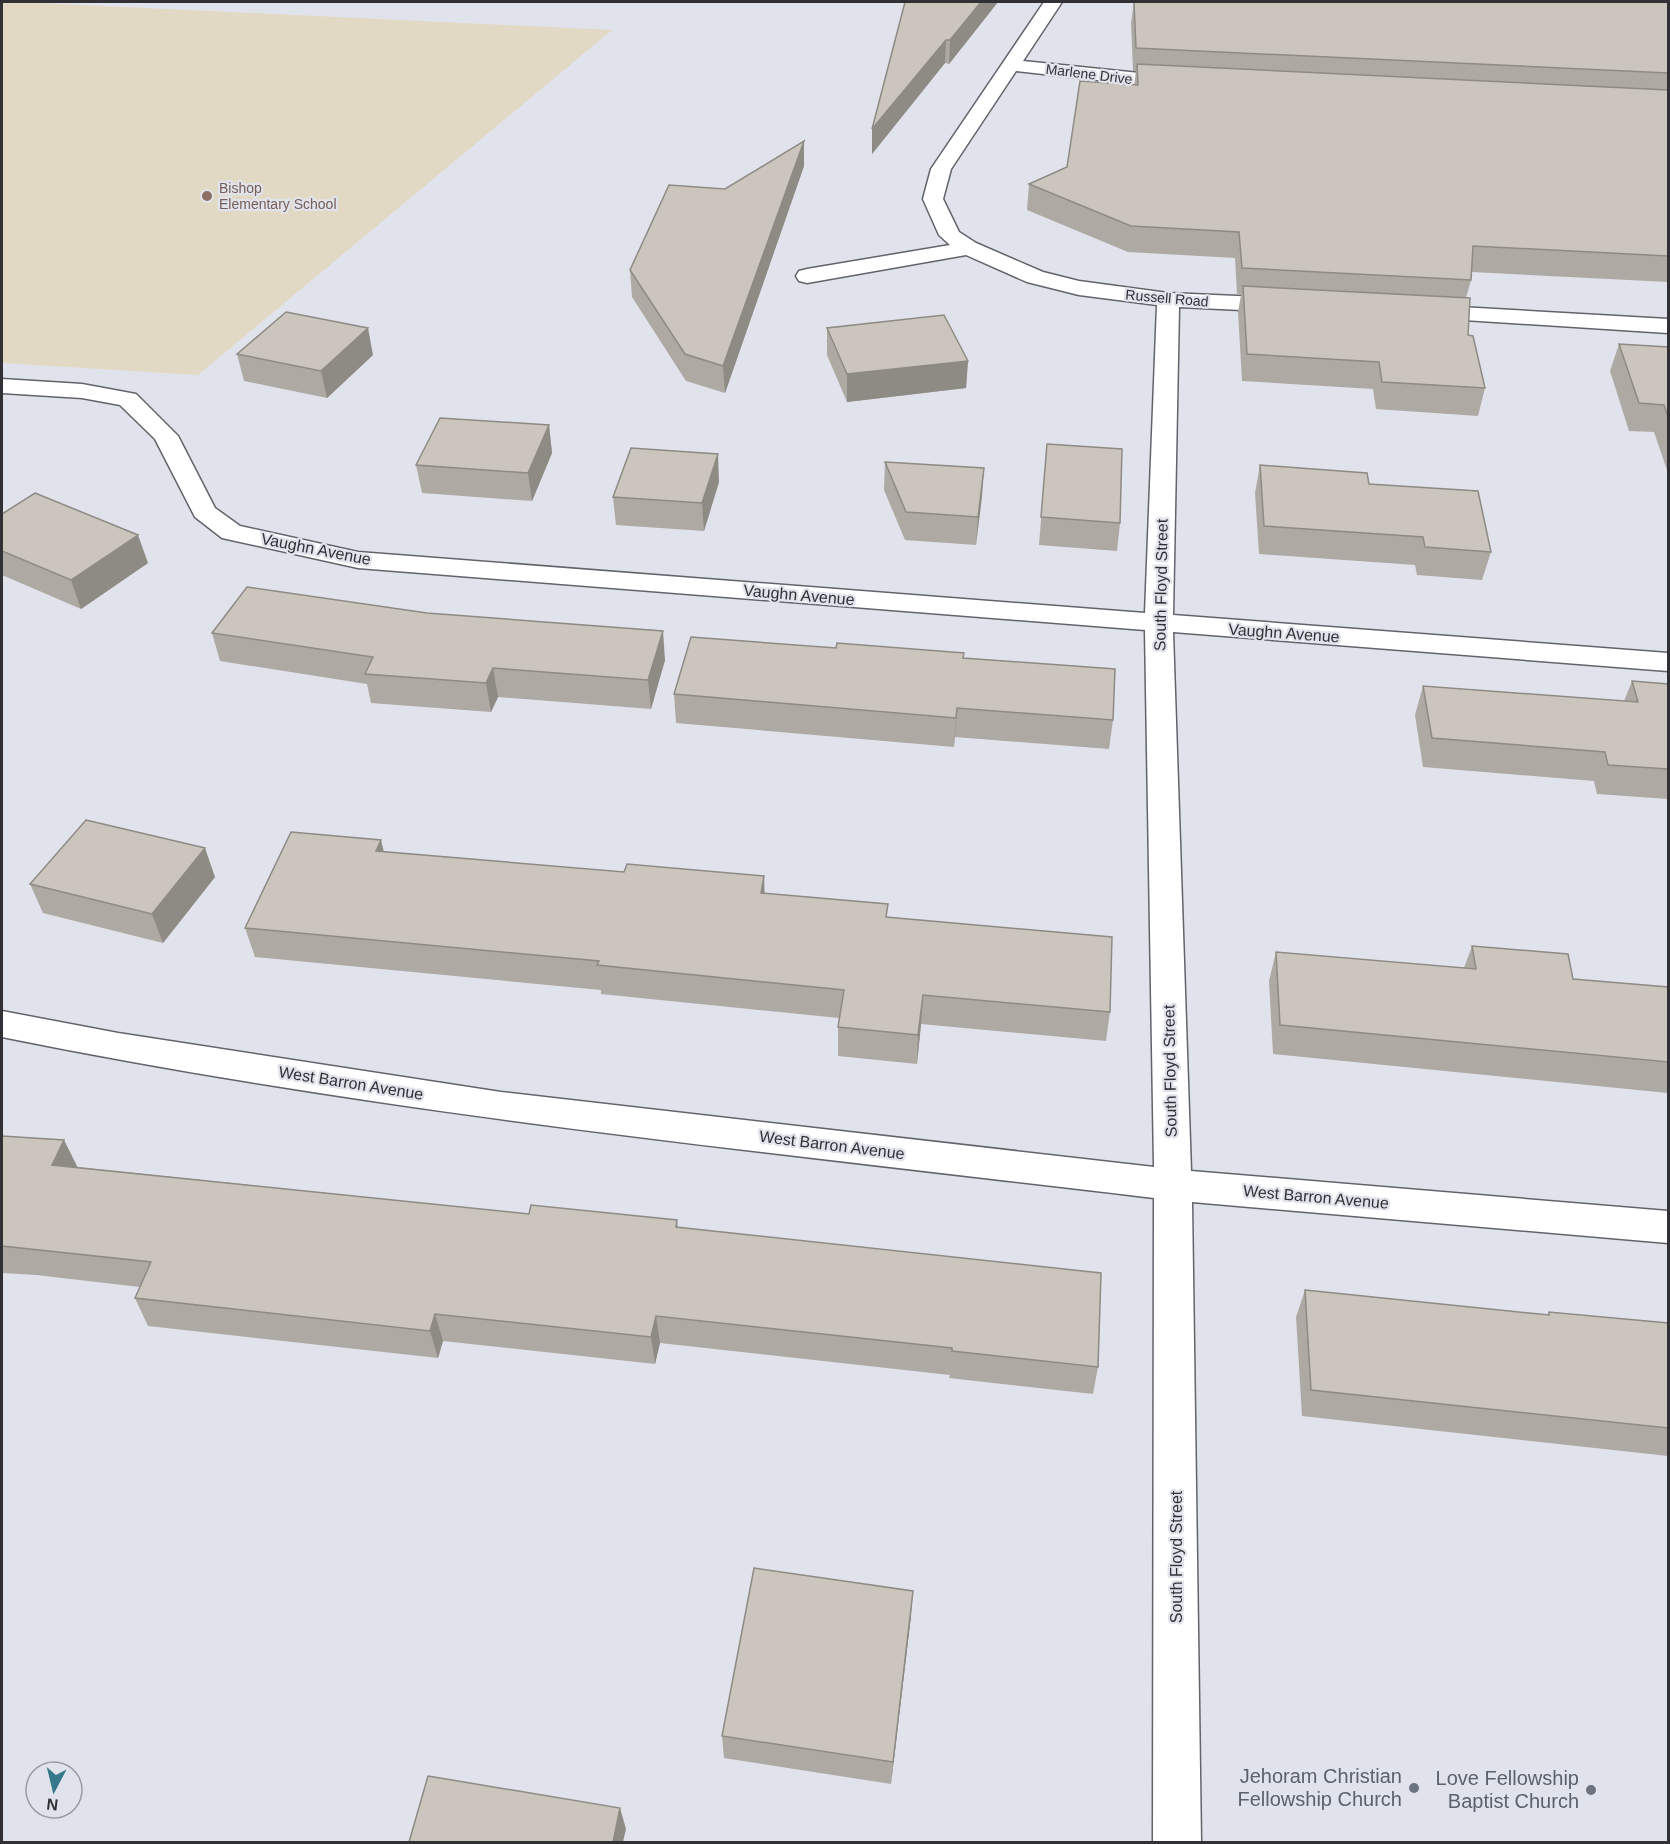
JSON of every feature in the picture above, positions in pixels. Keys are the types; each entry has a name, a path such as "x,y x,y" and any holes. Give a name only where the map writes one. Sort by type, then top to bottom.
{"street":[{"name":"Russell Road","path":"1053,2 941,169 933,199 950,235 968,248 1035,277 1079,288 1168,300 1306,306"},
{"name":"Marlene Drive","path":"1012,65 1155,82 1201,84"},
{"path":"807,276 968,248"},
{"name":"South Floyd Street","path":"1168,300 1159,624 1173,1185 1177,1842"},
{"path":"1410,311 1668,326"},
{"name":"Vaughn Avenue","path":"2,386 82,391 128,399 166,436 204,512 231,532 358,560 1668,662"},
{"name":"West Barron Avenue","path":"2,1024 118,1046 501,1106 1173,1185 1668,1227"}],"shaded area":[{"name":"Bishop Elementary School","path":"2,2 612,30 198,375 2,363"}],"building":[{"path":"905,2 981,2 950,40 946,40 872,129"},
{"path":"1134,2 1668,2 1668,73 1136,48"},
{"path":"1137,64 1668,90 1668,256 1473,246 1471,280 1242,268 1239,232 1131,226 1029,184 1067,167 1080,81 1138,85"},
{"path":"804,141 723,366 685,354 630,270 669,185 725,189"},
{"path":"1243,286 1470,298 1468,335 1473,336 1485,388 1382,382 1379,362 1247,354"},
{"path":"286,312 368,328 321,371 237,354"},
{"path":"944,315 968,361 847,374 827,328"},
{"path":"1619,344 1668,347 1668,416 1664,405 1639,403"},
{"path":"440,418 549,425 528,473 416,465"},
{"path":"1047,444 1122,449 1120,523 1041,517"},
{"path":"631,448 718,454 702,503 613,497"},
{"path":"885,462 984,468 978,517 906,512"},
{"path":"1260,465 1367,473 1369,484 1478,491 1491,552 1425,547 1423,537 1264,526"},
{"path":"35,493 138,535 71,580 2,551 2,514"},
{"path":"247,587 427,613 663,631 648,680 493,668 486,683 365,674 373,657 212,633"},
{"path":"691,637 836,648 837,643 964,653 963,658 1115,669 1113,720 957,708 956,718 674,694"},
{"path":"1632,681 1668,684 1668,769 1608,765 1605,752 1432,738 1423,686 1638,702"},
{"path":"86,820 205,848 152,914 30,884"},
{"path":"291,832 381,840 376,851 624,872 627,864 764,876 761,893 888,904 886,917 1112,937 1110,1012 923,995 918,1035 838,1027 844,990 597,965 599,961 245,928"},
{"path":"1472,946 1568,954 1573,979 1668,987 1668,1062 1280,1025 1276,952 1476,969"},
{"path":"2,1136 64,1140 52,1165 529,1214 531,1205 677,1220 676,1227 1101,1273 1098,1367 952,1351 952,1348 656,1316 651,1337 435,1314 430,1331 135,1298 151,1262 2,1246"},
{"path":"1305,1290 1549,1315 1549,1312 1668,1323 1668,1428 1311,1390"},
{"path":"754,1568 913,1591 893,1762 722,1736"},
{"path":"428,1776 620,1808 613,1842 409,1842"}],"place":[{"name":"Bishop Elementary School","path":"207,196"},
{"name":"Jehoram Christian Fellowship Church","path":"1414,1788"},
{"name":"Love Fellowship Baptist Church","path":"1591,1790"}]}
